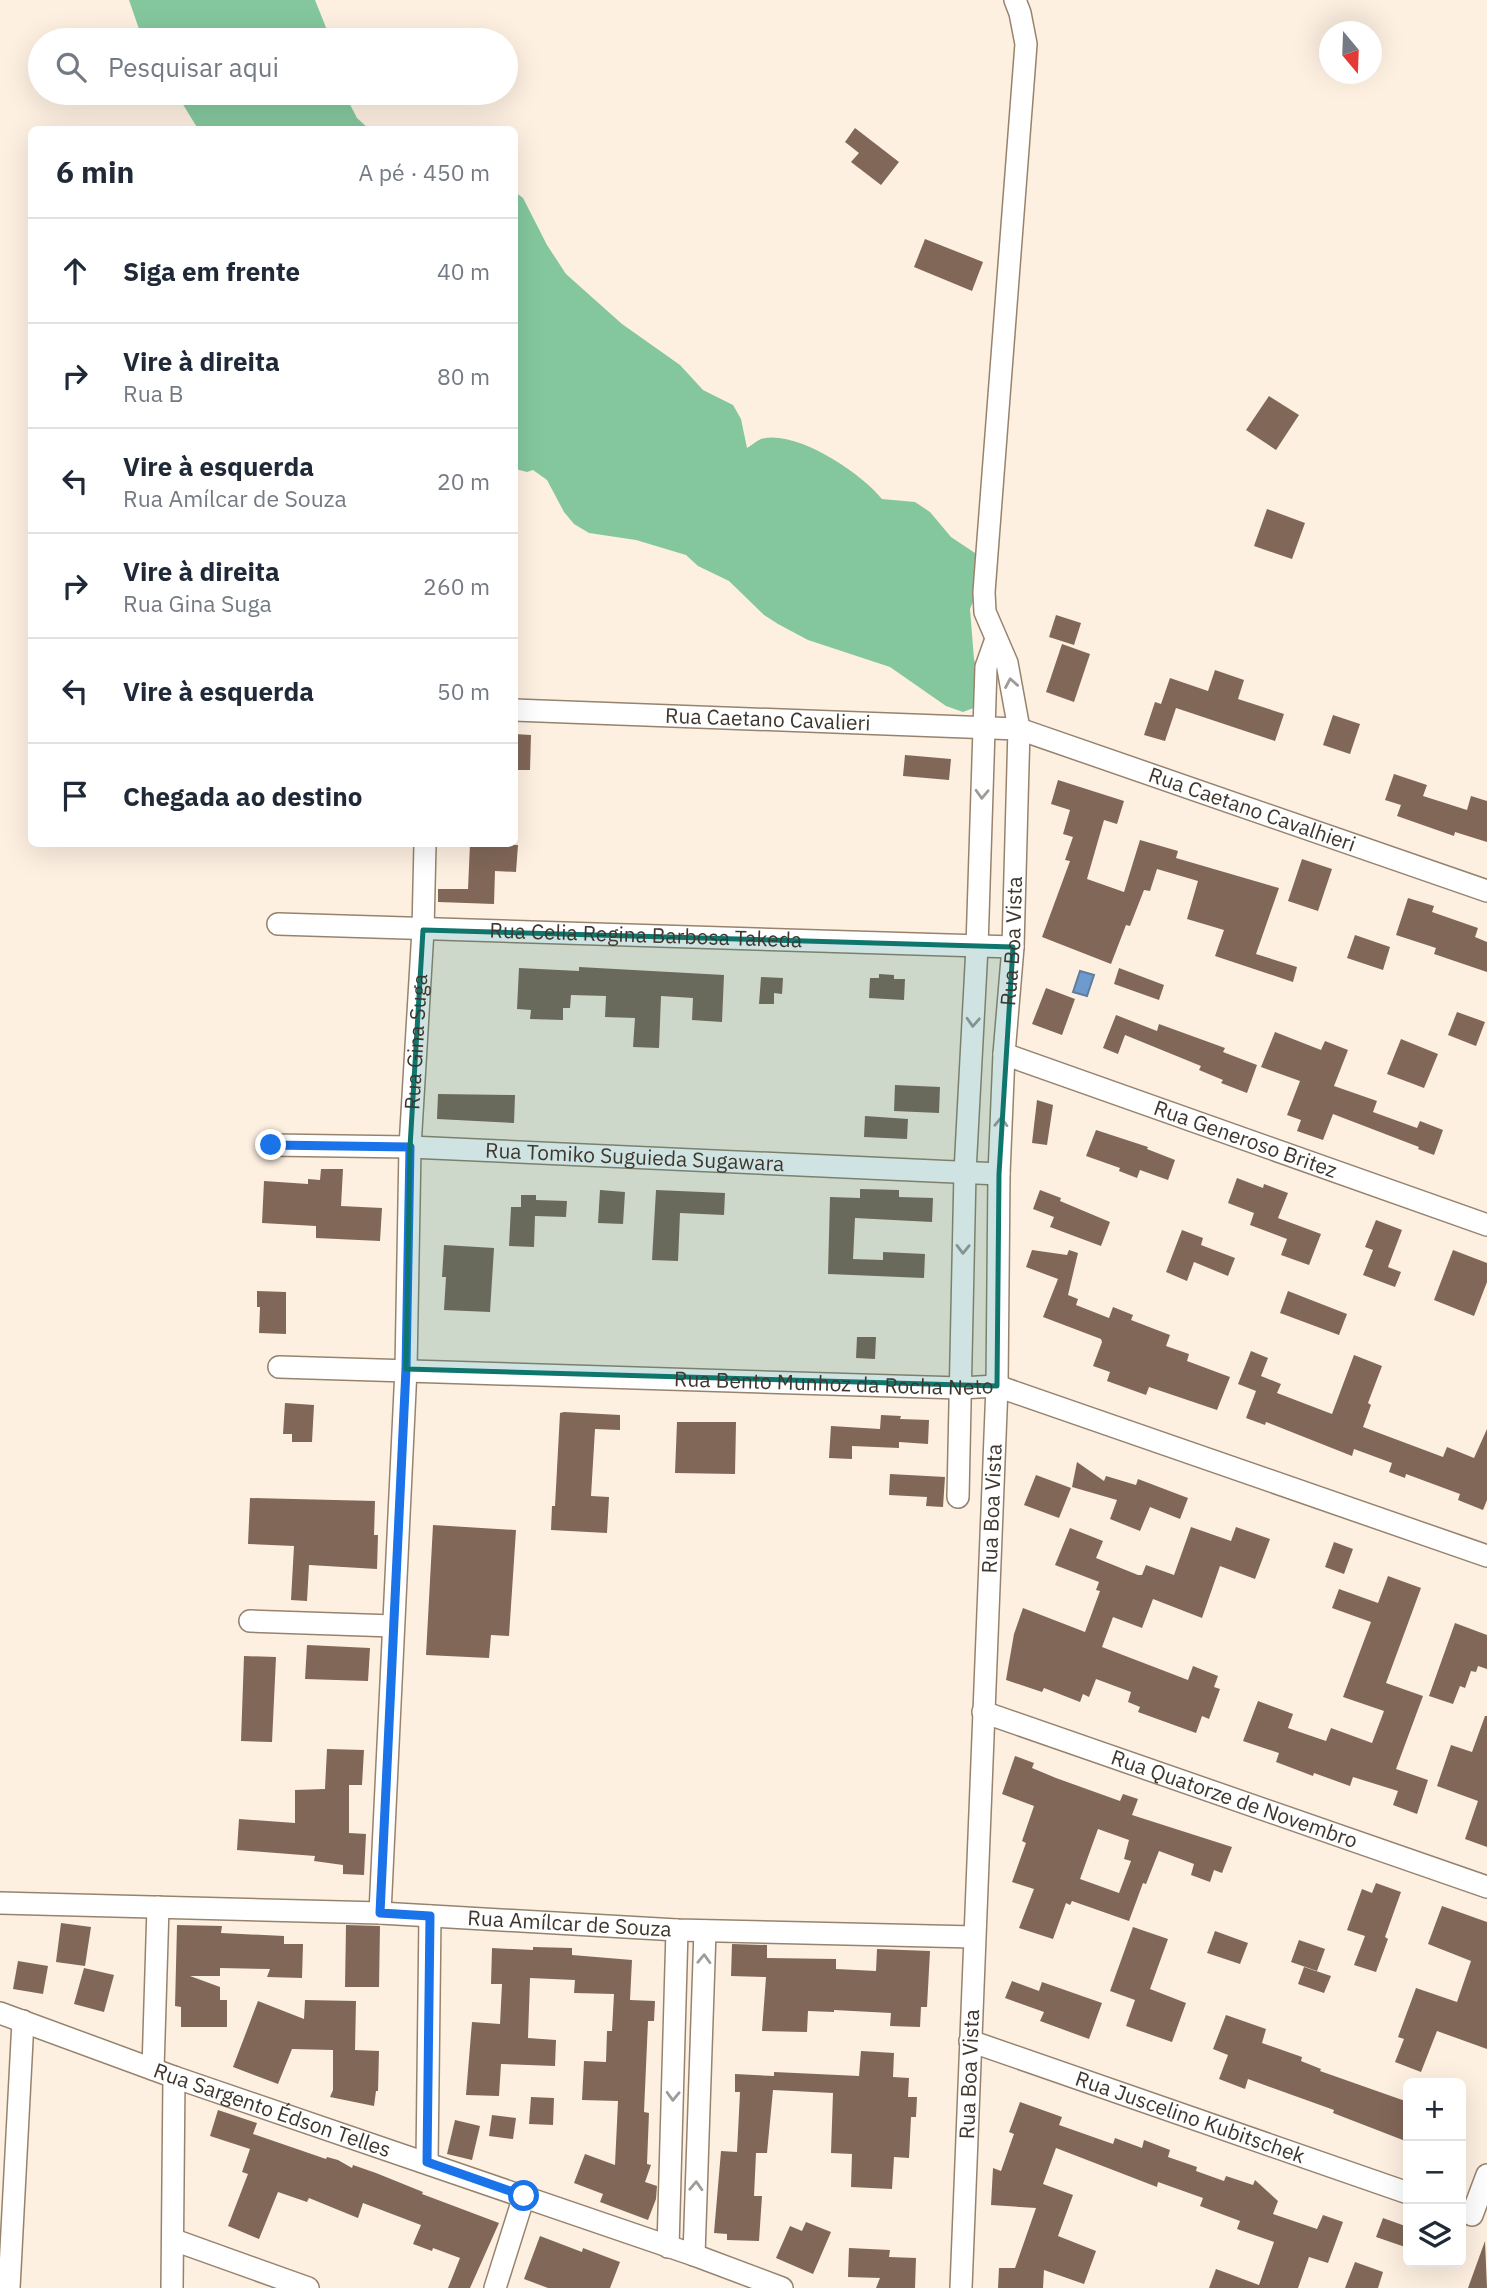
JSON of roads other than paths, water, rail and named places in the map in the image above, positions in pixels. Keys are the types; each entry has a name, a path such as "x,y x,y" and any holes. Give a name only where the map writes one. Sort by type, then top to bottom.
{"street":[{"name":"Rua Boa Vista","path":"961,2288 998,1386 999,1174 1004,1054 1013,947 1019,729 1007,663 985,612 984,592 1026,44 1015,0"},
{"name":"Rua Boa Vista","path":"958,1497 965,1172 977,947 986,667 996,639"},
{"name":"Rua Caetano Cavalieri","path":"518,710 1019,729"},
{"name":"Rua Caetano Cavalhieri","path":"1019,729 1487,891"},
{"name":"Rua Gina Suga","path":"380,1913 406,1369 410,1147 423,930 425,847"},
{"name":"Rua Celia Regina Barbosa Takeda","path":"278,924 1013,947"},
{"name":"Rua Generoso Britez","path":"1004,1054 1487,1225"},
{"name":"Rua Tomiko Suguieda Sugawara","path":"271,1145 410,1147 999,1174"},
{"name":"Rua Bento Munhoz da Rocha Neto","path":"279,1367 960,1388 998,1386 1487,1556"},
{"path":"250,1621 393,1626"},
{"name":"Rua Quatorze de Novembro","path":"983,1712 1487,1887"},
{"name":"Rua Amílcar de Souza","path":"0,1903 380,1913 705,1931 974,1937"},
{"path":"153,2069 158,1907"},
{"path":"427,2162 430,1916"},
{"path":"668,2247 677,1930"},
{"path":"694,2255 705,1931"},
{"name":"Rua Sargento Édson Telles","path":"0,2013 174,2077 427,2162 782,2288"},
{"path":"9,2288 23,2021"},
{"name":"Rua Juscelino Kubitschek","path":"970,2041 1403,2191"},
{"path":"674,2066 700,2066"},
{"path":"172,2288 174,2077"},
{"path":"1473,2216 1487,2175"},
{"path":"495,2288 524,2196"},
{"path":"173,2240 308,2288"}],"water":[{"path":"1080,971 1094,975 1087,996 1073,992"}]}
